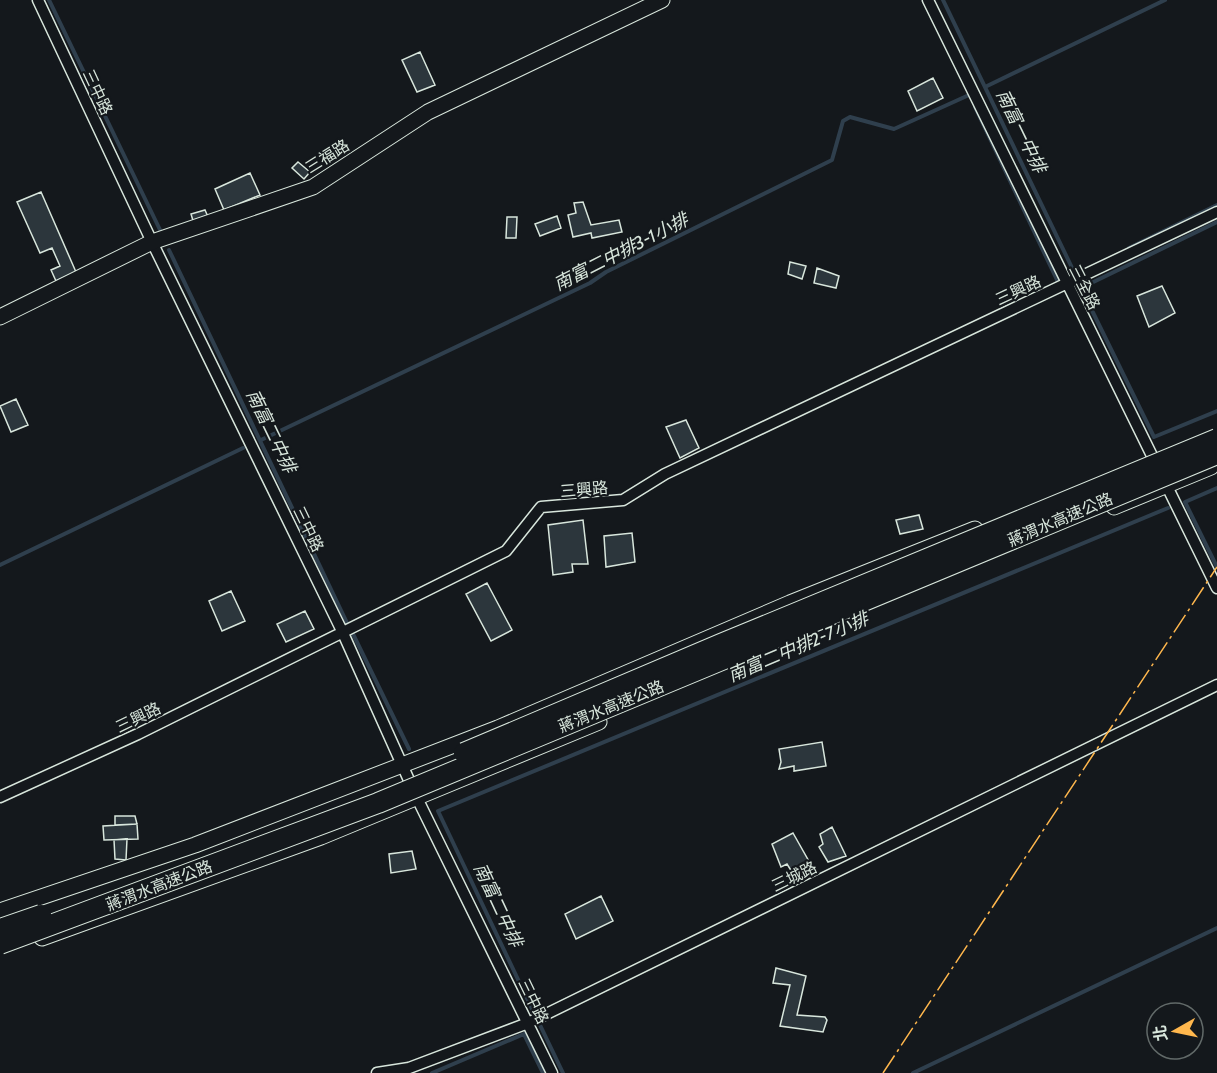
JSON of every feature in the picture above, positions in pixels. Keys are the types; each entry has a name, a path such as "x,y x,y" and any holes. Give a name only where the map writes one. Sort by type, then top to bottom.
{"highway":[{"name":"蔣渭水高速公路","path":"0,929 354,799 699,653 1217,439"},
{"name":"蔣渭水高速公路","path":"0,944 378,803 1217,454"}],"main road":[{"name":"三福路","path":"0,317 152,242 313,187 428,112 662,0"},
{"path":"0,910 195,845 498,728 790,603 1217,430"},
{"path":"0,953 321,837 910,589 1217,464"}],"street":[{"name":"三中路","path":"38,0 152,242 342,631 417,798 552,1073"},
{"name":"三全路","path":"928,0 1217,588"},
{"name":"三興路","path":"0,797 138,734 506,551 541,507 623,500 665,474 1217,212"},
{"name":"三城路","path":"377,1073 409,1068 528,1023 1217,685"}],"building":[{"path":"420,52 435,85 417,92 402,60"},
{"path":"933,78 943,98 917,111 908,91"},
{"path":"298,162 310,172 304,179 292,168"},
{"path":"250,173 260,195 224,210 215,189"},
{"path":"41,192 76,272 56,281 51,270 60,266 52,248 40,253 17,202"},
{"path":"583,202 591,225 619,220 622,232 592,238 591,233 573,237 568,215 576,213 574,203"},
{"path":"205,210 209,219 194,224 191,214"},
{"path":"557,216 561,228 540,236 535,224"},
{"path":"507,217 517,217 516,238 506,238"},
{"path":"790,262 806,266 802,279 788,274"},
{"path":"817,268 839,276 836,288 814,283"},
{"path":"1162,286 1175,313 1149,327 1137,296"},
{"path":"16,399 28,425 11,432 0,406"},
{"path":"686,420 699,448 680,458 666,427"},
{"path":"919,515 923,529 900,534 896,520"},
{"path":"583,520 588,564 572,564 573,572 553,575 548,525"},
{"path":"632,533 635,562 606,567 604,536"},
{"path":"487,583 512,630 491,641 466,594"},
{"path":"231,591 245,621 222,631 209,601"},
{"path":"305,611 314,629 286,642 277,624"},
{"path":"822,742 826,766 794,771 794,766 779,769 781,762 779,749"},
{"path":"115,816 135,816 137,824 115,825"},
{"path":"137,824 138,839 104,840 103,826"},
{"path":"832,827 846,856 828,862 819,847 823,844 820,834"},
{"path":"793,833 815,872 797,880 787,864 781,867 772,844"},
{"path":"127,839 126,860 115,859 114,840"},
{"path":"412,851 416,869 391,873 389,854"},
{"path":"601,896 613,921 576,939 565,914"},
{"path":"776,968 806,976 797,1015 825,1017 827,1020 823,1032 780,1026 790,985 773,983"}],"waterway":[{"name":"南富二中排","path":"49,0 162,234"},
{"name":"南富一中排","path":"943,0 1075,274 1079,272"},
{"path":"985,87 1165,0"},
{"name":"南富二中排3-1小排","path":"261,440 590,283 606,272 832,160 843,121 850,117 894,129 969,95"},
{"path":"975,107 1058,282"},
{"path":"1129,248 1217,205"},
{"name":"南富一中排","path":"1217,222 1081,288 1154,437 1217,411"},
{"name":"南富二中排","path":"169,250 348,625"},
{"path":"0,565 243,448"},
{"name":"南富一中排","path":"1217,488 1185,502 1217,567"},
{"name":"南富二中排2-7小排","path":"533,1011 438,811 1168,508"},
{"name":"南富二中排","path":"353,634 409,749"},
{"path":"913,1073 1217,928"},
{"name":"南富二中排","path":"540,1025 563,1073"},
{"path":"432,1073 524,1034 543,1073"}],"power":[{"path":"883,1073 1217,567"}]}
